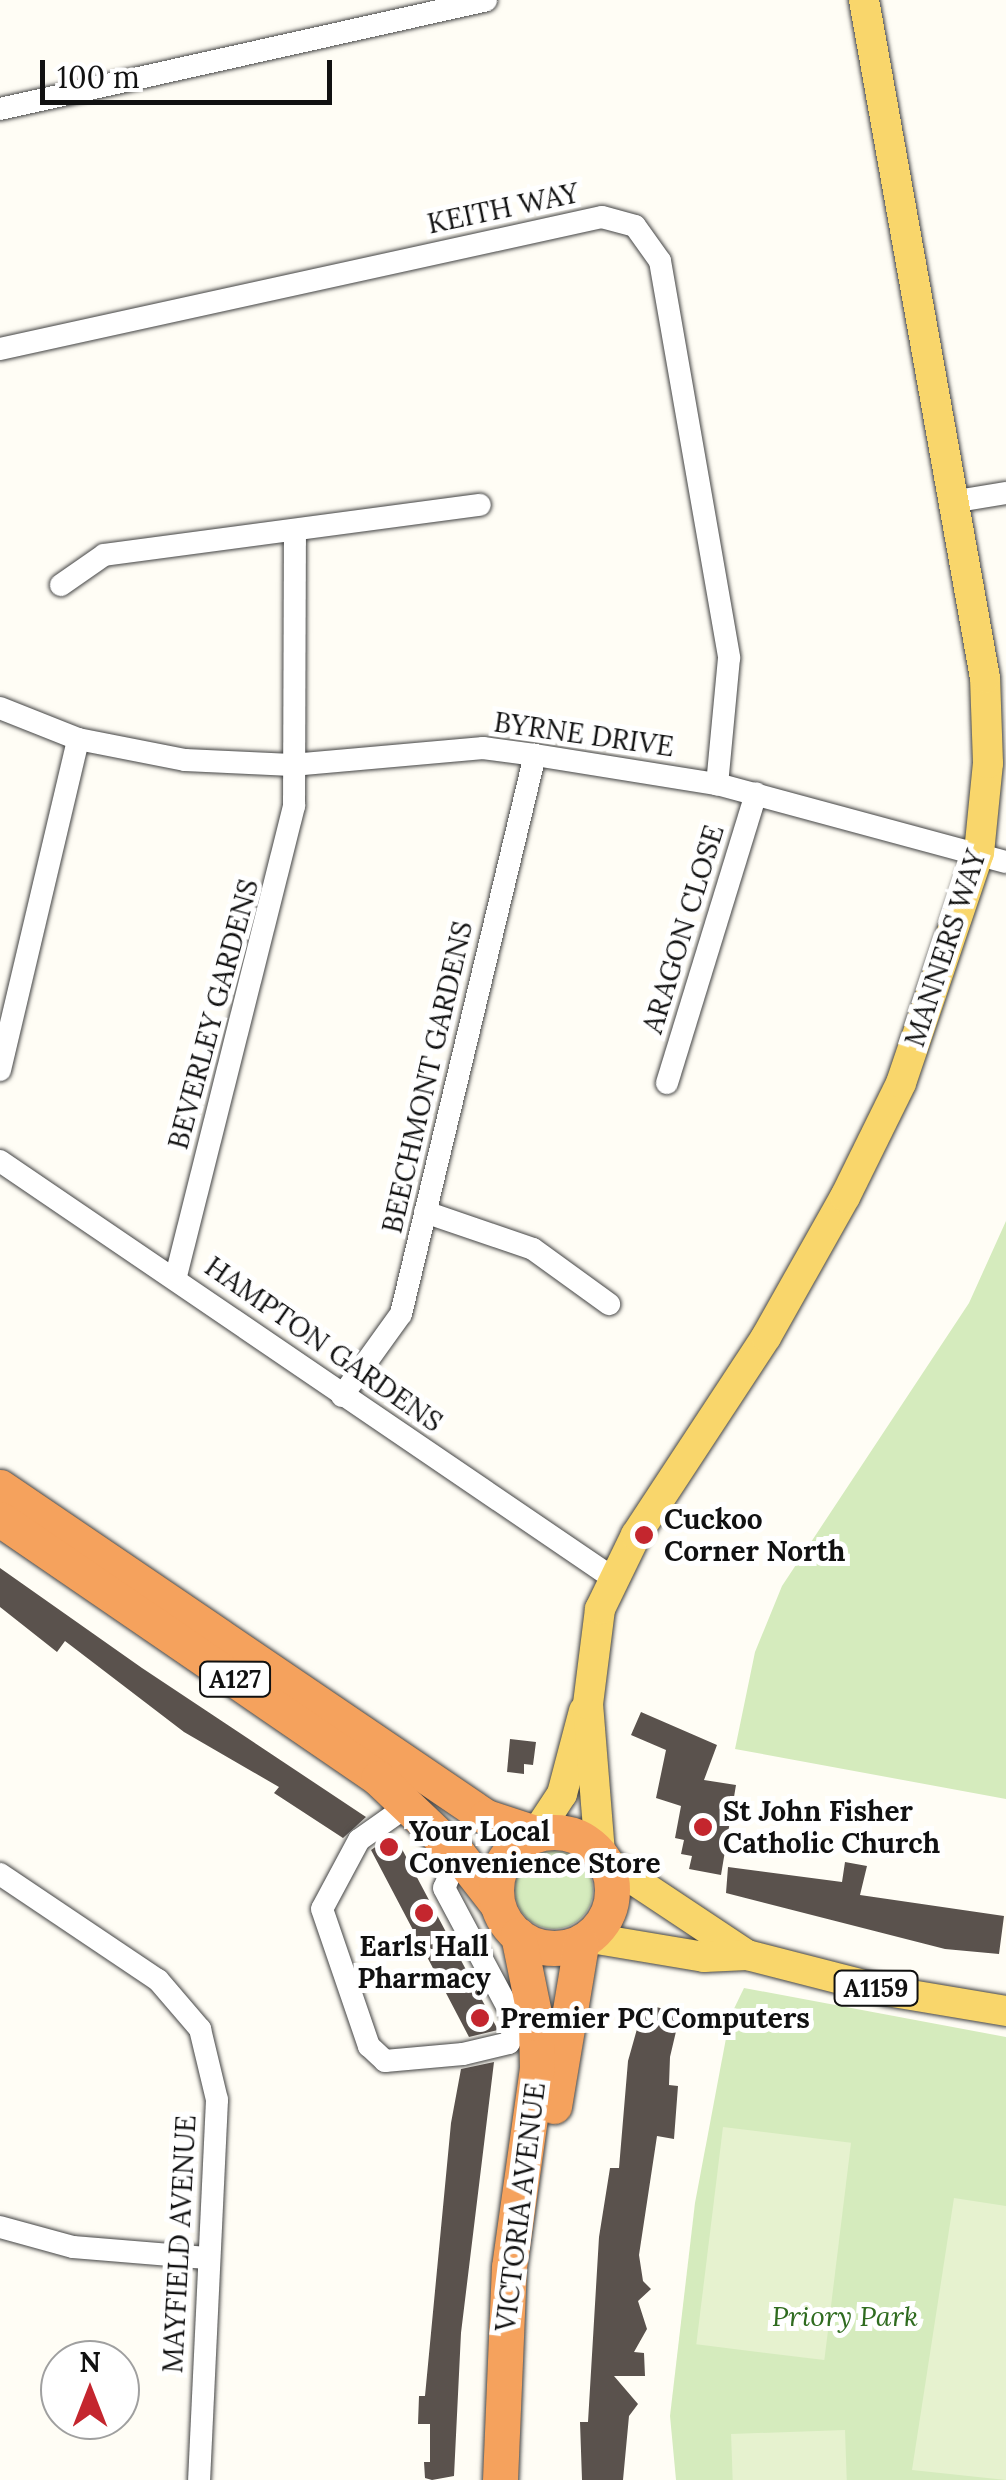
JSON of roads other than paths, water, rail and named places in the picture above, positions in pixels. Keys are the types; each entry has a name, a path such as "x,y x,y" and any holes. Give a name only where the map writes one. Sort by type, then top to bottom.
{"highway":[{"name":"A127","path":"0,1487 450,1794 498,1824 534,1832"},
{"name":"A127","path":"0,1518 410,1804 458,1854 497,1904"},
{"path":"534,1832 568,1836 602,1856 611,1894 586,1941 549,1948 518,1935 497,1904 504,1860 534,1832"},
{"name":"VICTORIA AVENUE","path":"500,2480 509,2267 537,2069 526,2024 518,1935"},
{"name":"VICTORIA AVENUE","path":"524,2480 531,2260 586,1941"}],"main road":[{"name":"MANNERS WAY","path":"602,1856 588,1704 591,1643 613,1578 775,1322 845,1197 901,1082 992,858 985,678 957,501 864,0"},
{"name":"MANNERS WAY","path":"534,1832 562,1794 588,1704"},
{"name":"A1159","path":"602,1856 747,1955"},
{"name":"A1159","path":"586,1941 704,1957 747,1955 887,1991 1006,2011"}],"street":[{"path":"0,109 486,0"},
{"name":"KEITH WAY","path":"0,349 602,217 636,226 660,260 729,658 717,784"},
{"path":"957,501 1006,494"},
{"path":"61,585 104,555 296,533 480,505"},
{"name":"BEVERLEY GARDENS","path":"176,1276 286,854 292,765 296,533"},
{"name":"BYRNE DRIVE","path":"0,708 78,739 185,760 292,765 482,748 535,755 717,784 992,858"},
{"path":"0,1070 78,739"},
{"name":"BEECHMONT GARDENS","path":"342,1396 401,1314 535,755"},
{"name":"ARAGON CLOSE","path":"667,1084 756,793"},
{"name":"HAMPTON GARDENS","path":"0,1161 176,1276 342,1396 613,1578"},
{"path":"425,1212 533,1248 609,1304"},
{"path":"410,1804 359,1840 322,1909 369,2046 384,2061 463,2054 509,2043 526,2024 447,1896 443,1879 458,1854"},
{"name":"MAYFIELD AVENUE","path":"0,1874 158,1980 200,2029 217,2100 199,2480"},
{"path":"0,2226 73,2247 207,2258"}],"place":[{"name":"Cuckoo Corner North","path":"644,1535"},
{"name":"St John Fisher Catholic Church","path":"703,1827"},
{"name":"Your Local Convenience Store","path":"389,1847"},
{"name":"Earls Hall Pharmacy","path":"424,1913"},
{"name":"Premier PC Computers","path":"480,2018"}],"park label":[{"name":"Priory Park","path":"845,2316"}]}
